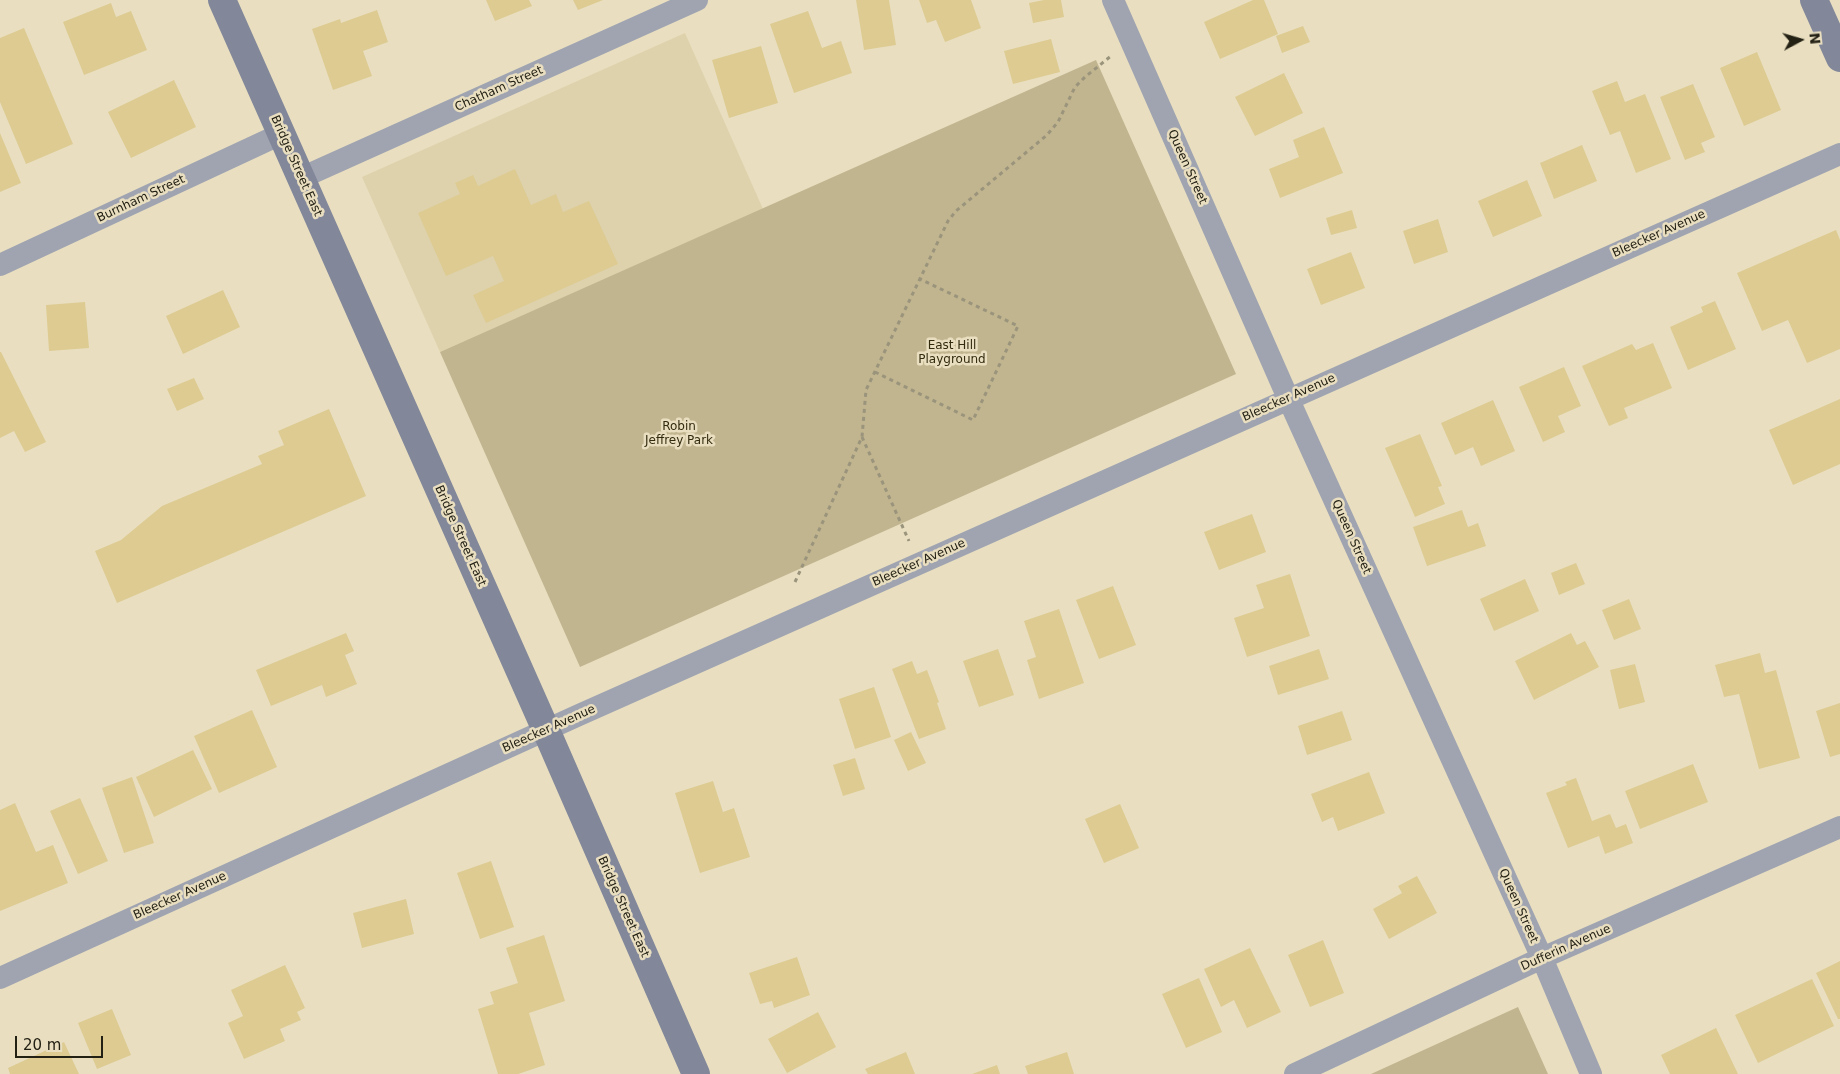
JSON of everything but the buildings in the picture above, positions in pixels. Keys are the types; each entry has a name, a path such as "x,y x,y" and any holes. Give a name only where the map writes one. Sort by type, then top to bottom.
{"street":[{"name":"Bridge Street East","path":"222,0 546,730 696,1074"},
{"name":"Chatham Street","path":"301,178 697,0"},
{"name":"Queen Street","path":"1113,0 1288,398 1542,958 1591,1074"},
{"path":"1814,0 1840,58"},
{"name":"Burnham Street","path":"0,265 281,134"},
{"name":"Bleecker Avenue","path":"0,978 546,730 1288,398 1840,154"},
{"name":"Dufferin Avenue","path":"1294,1074 1542,958 1840,827"}],"path":[{"path":"795,582 862,437 866,390 948,221 956,211 1047,136 1058,122 1075,87 1085,76 1130,40"},
{"path":"875,372 973,420 978,411 1018,326 920,279"},
{"path":"862,437 920,563"}],"shaded area":[{"path":"685,33 763,209 440,352 362,177"}],"green space":[{"name":"Robin Jeffrey Park","path":"1096,60 1236,374 580,667 440,352"},
{"path":"1518,1007 1548,1074 1371,1074"}],"park label":[{"name":"East Hill Playground","path":"952,353"}]}
